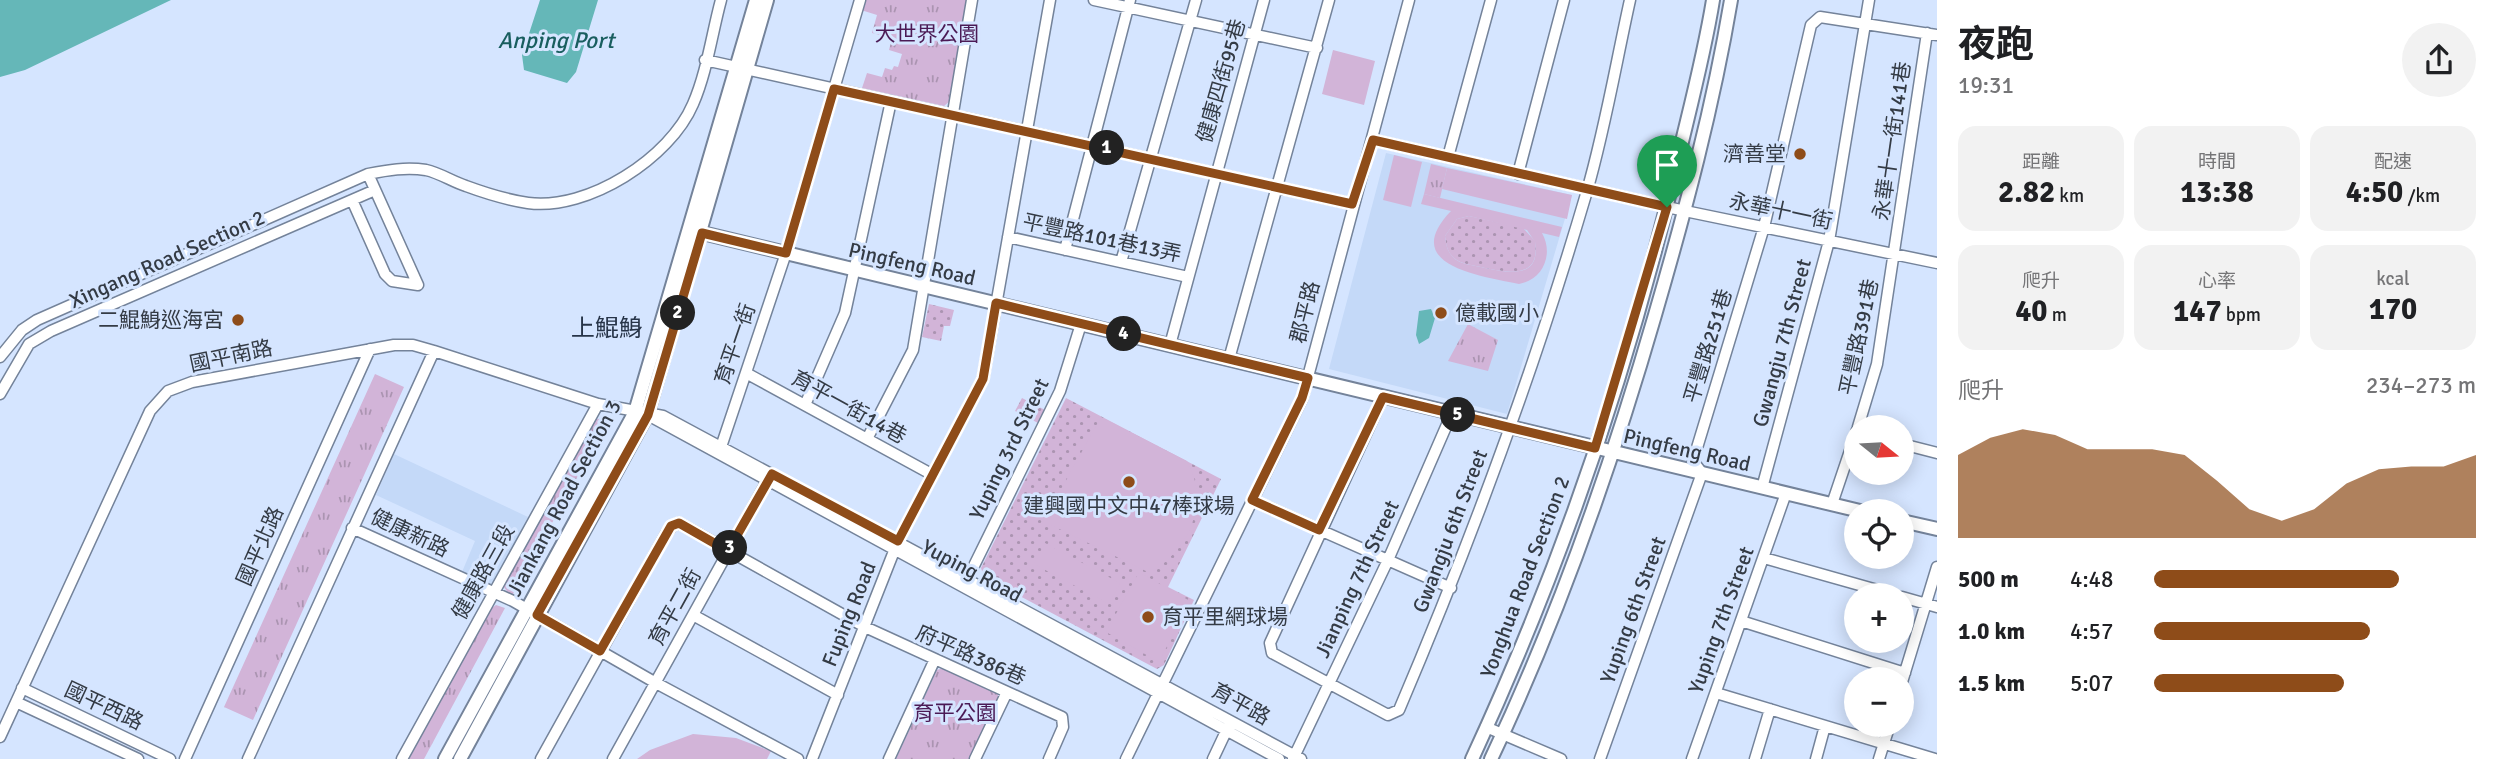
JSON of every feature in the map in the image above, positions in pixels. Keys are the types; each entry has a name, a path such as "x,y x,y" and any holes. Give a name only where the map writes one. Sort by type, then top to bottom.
{"street":[{"name":"Xingang Road Section 2","path":"0,357 22,330 37,320 368,174 400,168 429,170 468,187 528,203 564,204 605,187 646,163 671,139 693,104 721,0"},
{"name":"Jiankang Road Section 3","path":"742,69 756,0"},
{"name":"Jiankang Road Section 3","path":"445,759 532,612 641,414 742,69 767,0"},
{"name":"育平一街","path":"721,447 786,253 860,0"},
{"path":"867,439 913,350 972,0"},
{"name":"Fuping Road","path":"812,759 897,546 983,379 1049,0"},
{"path":"1094,0 1130,4 1191,21 1317,48"},
{"path":"1121,262 1196,0"},
{"name":"健康四街95巷","path":"1170,345 1264,0"},
{"path":"1229,359 1329,0"},
{"name":"郡平路","path":"1126,759 1302,398 1409,0"},
{"path":"1448,157 1491,0"},
{"path":"1518,174 1564,0"},
{"name":"Gwangju 6th Street","path":"1330,683 1388,715 1399,710 1451,588 1511,428 1587,190 1630,0"},
{"name":"Yonghua Road Section 2","path":"1472,759 1546,584 1595,448 1667,207 1713,0"},
{"name":"Yonghua Road Section 2","path":"1492,759 1543,642 1614,452 1685,211 1731,0"},
{"name":"Gwangju 7th Street","path":"1762,488 1829,241 1869,0"},
{"path":"1066,250 1091,145 1130,4"},
{"path":"1764,228 1811,24 1820,17 1932,34"},
{"name":"永華十一街141巷","path":"1895,254 1932,34"},
{"path":"705,60 1151,157 1352,204"},
{"path":"805,405 845,313 891,101"},
{"name":"永華十一街","path":"1373,140 1587,190 1937,263"},
{"path":"352,200 385,274 392,281 418,285 368,174"},
{"name":"Xingang Road Section 2","path":"0,394 29,344 51,331 375,190"},
{"name":"平豐路251巷","path":"1702,473 1693,461 1764,228"},
{"name":"Pingfeng Road","path":"696,232 1844,508"},
{"name":"平豐路101巷13弄","path":"1008,237 1188,277"},
{"name":"平豐路391巷","path":"1861,415 1877,363 1895,254"},
{"name":"Yuping 3rd Street","path":"966,583 1060,391 1081,324"},
{"name":"國平南路","path":"0,737 150,411 168,391 203,380 370,349 413,345 598,404 641,414"},
{"name":"國平北路","path":"185,759 370,349"},
{"path":"248,759 434,351"},
{"name":"育平一街14巷","path":"746,373 933,475"},
{"path":"1330,683 1272,653 1270,643 1319,530 1383,397"},
{"name":"健康路三段","path":"402,759 598,404"},
{"name":"Jianping 7th Street","path":"1296,758 1388,560 1452,413"},
{"name":"Yuping Road","path":"641,414 663,416 721,447 769,478"},
{"name":"Yuping Road","path":"641,414 1163,683"},
{"path":"1914,447 1937,453"},
{"name":"平豐路391巷","path":"1832,505 1844,469"},
{"name":"Yuping 6th Street","path":"1600,759 1702,473"},
{"name":"育平二街","path":"613,759 769,478"},
{"name":"Yuping 7th Street","path":"1692,759 1786,493"},
{"path":"1252,500 1451,588"},
{"name":"府平路386巷","path":"600,651 671,526 679,523 865,627 1062,717 1063,727 1049,759"},
{"path":"1914,524 1937,530"},
{"name":"健康新路","path":"352,527 494,592 798,759"},
{"path":"1764,558 1853,583"},
{"path":"1907,667 1937,567"},
{"name":"Yuping Road","path":"966,583 1157,693 1279,759"},
{"path":"1914,600 1937,607"},
{"name":"Jiankang Road Section 3","path":"460,759 532,612"},
{"path":"693,615 838,695"},
{"path":"1741,621 1875,667"},
{"path":"541,759 600,651"},
{"path":"889,759 935,659"},
{"name":"育平路","path":"1163,683 1296,758"},
{"name":"國平西路","path":"22,688 170,759"},
{"path":"975,759 1007,692"},
{"path":"1716,693 1935,759"},
{"name":"國平西路","path":"16,702 138,759"},
{"path":"1755,759 1770,709"},
{"path":"1213,759 1231,720"},
{"path":"1816,759 1825,726"},
{"path":"1486,727 1561,759"},
{"path":"1879,759 1886,737"}],"shaded area":[{"name":"億載國小","path":"1386,153 1572,195 1507,414 1329,369"},
{"path":"394,454 528,517 494,582 489,585 462,572 475,541 376,495"}],"green space":[{"name":"大世界公園","path":"864,0 968,0 950,101 944,106 862,88 867,73 882,77 885,68 892,70 894,66 898,67 902,54 889,50 892,38 872,33 877,15 861,10"},
{"path":"1333,50 1375,61 1364,105 1322,94"},
{"path":"1394,155 1422,162 1411,207 1383,200"},
{"path":"1431,164 1447,168 1440,198 1424,194"},
{"path":"1447,168 1572,195 1567,219 1442,189"},
{"path":"1424,194 1562,227 1559,237 1542,233 1547,249 1544,265 1534,277 1519,284 1467,272 1439,256 1434,244 1437,230 1451,211 1421,204","holes":["1469,216 1527,230 1535,242 1536,254 1528,268 1521,271 1494,270 1460,262 1453,257 1446,245 1445,236 1457,219"]},
{"path":"1469,216 1523,228 1535,241 1536,253 1533,262 1528,268 1513,272 1456,260 1448,250 1445,236 1457,219"},
{"path":"929,304 954,310 950,326 944,326 941,341 922,337"},
{"path":"1468,324 1498,340 1488,371 1448,361"},
{"path":"375,374 404,387 253,720 224,707"},
{"path":"1022,398 1045,410 1038,423 1015,411"},
{"path":"1066,398 1221,479 1168,587 1194,600 1164,665 1157,669 984,577 981,568"},
{"name":"建興國中文中47棒球場","path":"1101,417 1187,461 1194,477 1197,493 1192,525 1175,552 1150,573 1051,525 1048,513"},
{"path":"602,418 606,425 513,594 510,595 503,586 594,420"},
{"path":"1045,543 1120,583 1109,604 1034,564"},
{"name":"育平里網球場","path":"1139,572 1190,601 1159,662 1106,632"},
{"path":"496,605 505,608 424,759 409,759 489,610"},
{"name":"育平公園","path":"943,668 997,692 999,698 971,759 896,759 937,670"},
{"path":"693,734 736,738 771,751 767,759 637,759 650,750"}],"water":[{"path":"0,0 171,0 25,70 0,77"},
{"name":"Anping Port","path":"540,0 598,0 576,72 567,83 524,70 522,55"},
{"path":"1431,309 1435,318 1429,338 1419,344 1416,335 1419,311"}],"place":[{"name":"濟善堂","path":"1800,154"},
{"name":"億載國小","path":"1441,313"},
{"name":"二鯤鯓巡海宮","path":"238,320"},
{"name":"建興國中文中47棒球場","path":"1129,482"},
{"name":"育平里網球場","path":"1148,617"}],"district":[{"name":"上鯤鯓","path":"607,328"}],"route":[{"path":"834,89 1352,204 1373,140 1667,207 1635,323 1595,448 1383,397 1319,530 1252,500 1302,398 1308,378 996,303 983,379 898,541 772,474 728,551 679,523 671,526 600,651 537,615 648,415 702,233 786,253 834,89"}]}
